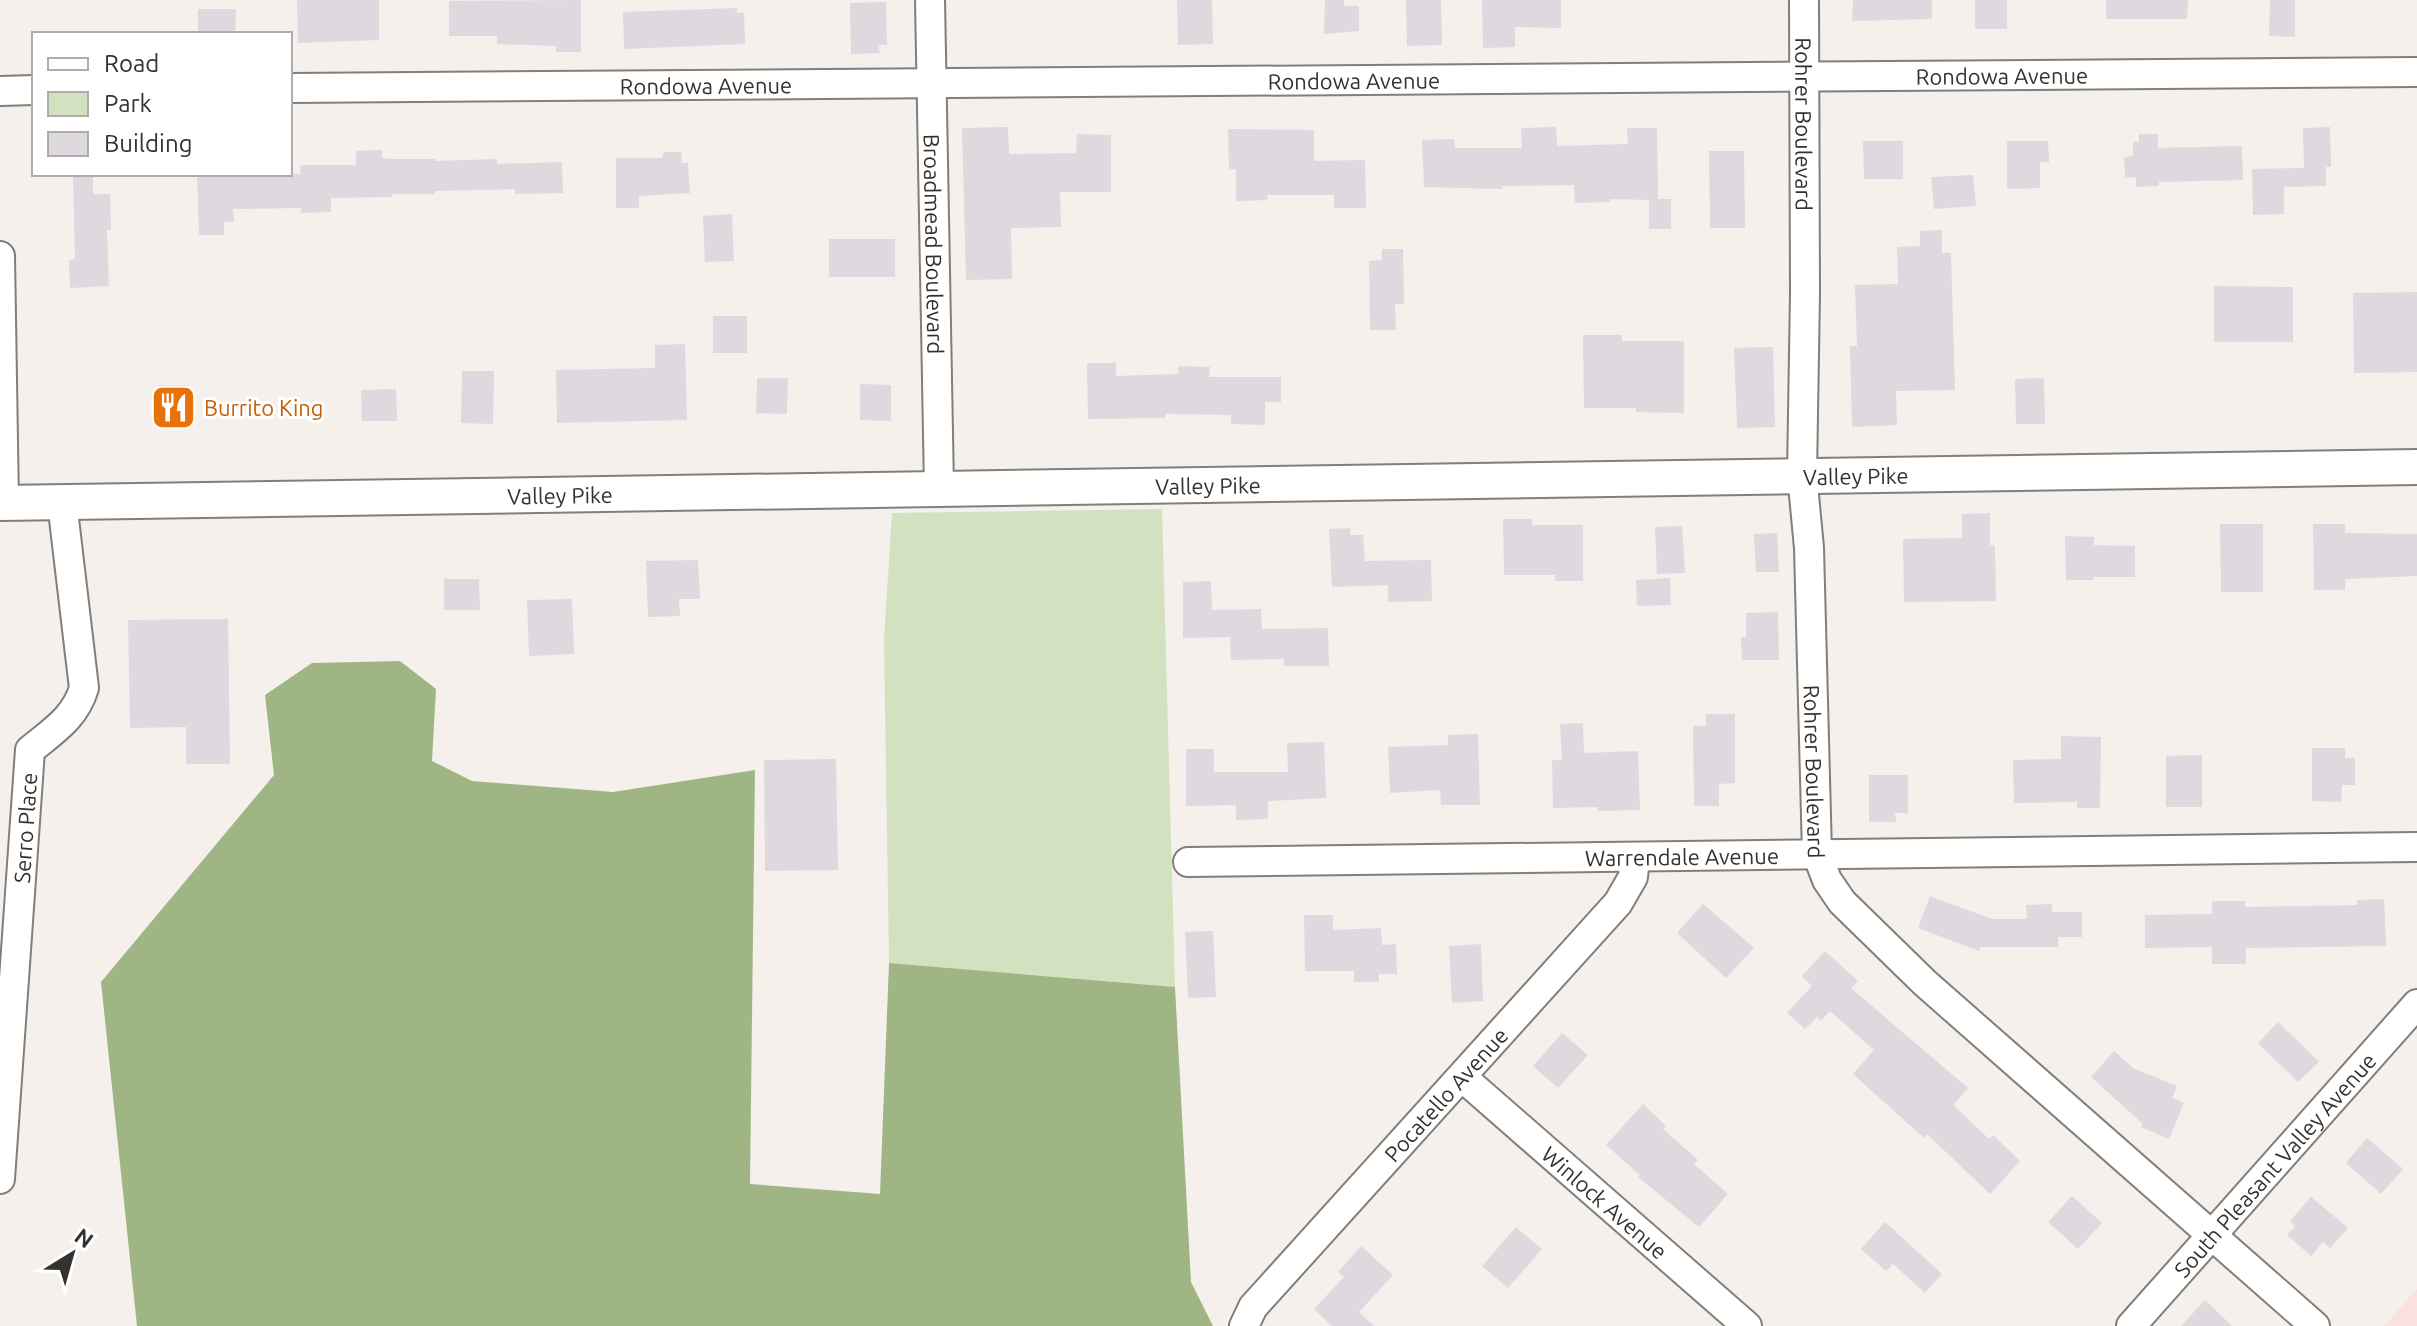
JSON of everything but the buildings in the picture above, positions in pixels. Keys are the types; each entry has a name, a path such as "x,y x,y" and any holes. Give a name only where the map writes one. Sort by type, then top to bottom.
{"street":[{"name":"Broadmead Boulevard","path":"930,0 939,488"},
{"name":"Rohrer Boulevard","path":"1804,0 1802,474 1809,548 1817,854 1827,880 1842,902 1925,983 2315,1326"},
{"name":"Rondowa Avenue","path":"292,88 2417,72"},
{"path":"0,91 32,90"},
{"path":"0,256 2,503"},
{"name":"Valley Pike","path":"2,503 2417,467"},
{"name":"Serro Place","path":"0,1179 30,750 69,718 80,703 84,688 62,502"},
{"name":"Warrendale Avenue","path":"1188,862 2417,847"},
{"name":"Pocatello Avenue","path":"1244,1326 1253,1307 1618,903 1633,877 1635,857"},
{"name":"South Pleasant Valley Avenue","path":"2131,1326 2417,1004"},
{"name":"Winlock Avenue","path":"1462,1077 1747,1326"}],"shaded area":[{"path":"2417,1289 2417,1326 2384,1326"}],"green space":[{"path":"1162,509 1175,987 889,963 884,639 892,513"},
{"path":"400,661 436,689 432,761 472,781 613,792 755,770 750,1184 880,1194 889,963 1175,987 1191,1282 1213,1326 137,1326 101,982 274,775 265,695 312,663"}],"place":[{"name":"Burrito King","path":"173,407"}]}
